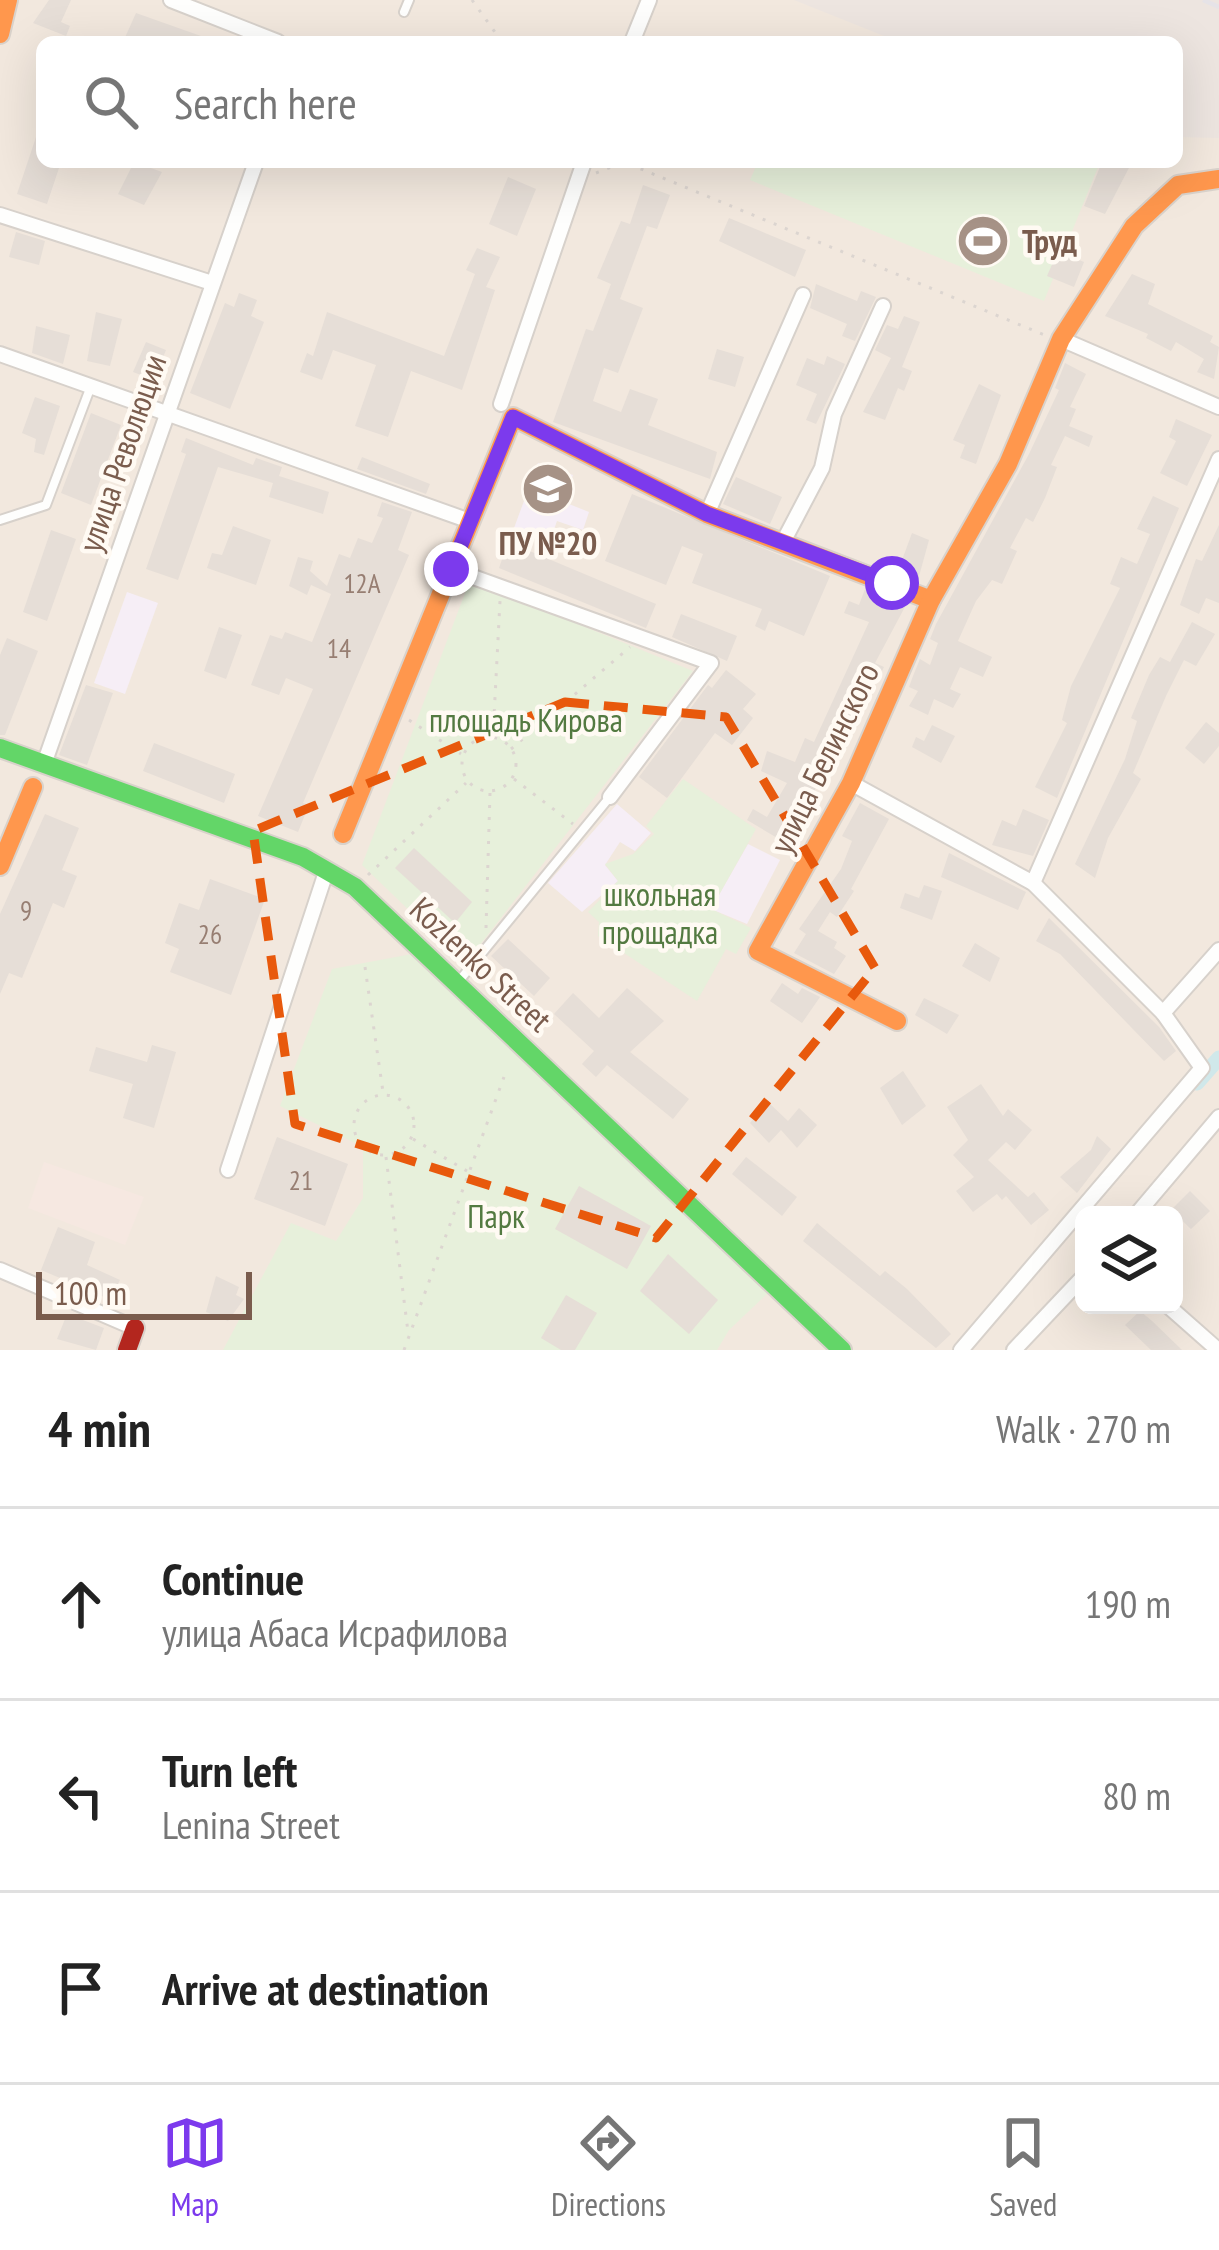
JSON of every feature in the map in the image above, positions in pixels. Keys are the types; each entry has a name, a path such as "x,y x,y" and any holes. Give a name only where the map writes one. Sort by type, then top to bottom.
{"street":[{"path":"0,34 8,0"},
{"path":"171,0 263,36"},
{"path":"634,36 649,0"},
{"name":"улица Революции","path":"44,764 254,168"},
{"path":"343,834 451,569 507,411 531,305 582,168"},
{"name":"улица Белинского","path":"897,1022 758,951 851,783 931,600 1008,464 1061,338 1134,226 1178,184 1219,179"},
{"path":"0,215 212,284"},
{"path":"707,514 803,295"},
{"path":"782,544 822,468 834,414 883,306"},
{"path":"1061,338 1219,407"},
{"path":"0,354 467,520"},
{"path":"507,411 707,514 931,600"},
{"path":"1034,883 1219,458"},
{"path":"451,569 711,663 610,796"},
{"path":"7,750 33,787"},
{"name":"Kozlenko Street","path":"7,750 327,868 355,887 842,1350"},
{"path":"0,866 33,787 66,772"},
{"path":"851,783 1034,883 1162,1013 1202,1068 961,1350"},
{"path":"228,1170 327,868"},
{"path":"1162,1013 1219,950"},
{"path":"1144,1206 1219,1117"},
{"path":"0,1270 135,1328 127,1350"},
{"path":"1014,1350 1075,1286"},
{"path":"1177,1314 1218,1350"}],"lane":[{"path":"404,12 409,0"},
{"path":"0,520 46,505 92,385"},
{"path":"458,982 610,796"}],"path":[{"path":"472,0 498,36"},
{"path":"580,178 608,168"},
{"path":"638,168 1039,334 1061,338"},
{"path":"493,737 498,586"},
{"path":"511,749 641,638"},
{"path":"395,710 463,755 467,781"},
{"path":"463,755 477,740 493,737 511,749"},
{"path":"511,749 512,778"},
{"path":"490,792 512,778"},
{"path":"512,778 582,831"},
{"path":"467,781 490,792"},
{"path":"355,887 467,781"},
{"path":"486,950 490,792"},
{"path":"364,967 383,1094"},
{"path":"404,1350 504,1077"},
{"path":"386,1155 363,1147 353,1124 362,1102 383,1094 399,1098 410,1109 412,1138"},
{"path":"412,1138 470,1173"},
{"path":"386,1155 412,1138"},
{"path":"386,1155 409,1338"}],"highlighted area":[{"path":"565,702 726,717 875,968 656,1238 295,1124 253,831"}],"shaded area":[{"path":"0,0 1219,0 1219,1350 0,1350"},
{"path":"794,0 1219,0 1219,138 1183,137 1183,36 884,36"},
{"name":"ПУ №20","path":"538,463 573,475 564,502 589,512 583,530 557,521 550,541 514,528"},
{"path":"127,592 158,603 125,694 94,683"},
{"path":"617,804 651,833 635,851 620,842 605,865 618,881 582,912 548,883"},
{"path":"748,844 780,860 747,924 711,909"},
{"path":"44,1162 144,1197 125,1245 28,1208"}],"green space":[{"name":"Труд","path":"755,168 1098,168 1044,301 750,180"},
{"name":"площадь Кирова","path":"470,580 693,671 465,964 362,865"},
{"name":"школьная прощадка","path":"683,779 756,829 711,909 751,928 736,954 726,949 697,1001 598,936 599,922 588,912 618,881 605,864 633,854 654,834 646,826"},
{"name":"Парк","path":"417,953 768,1293 729,1330 717,1350 223,1350 291,1223 336,1241 363,1198 363,1147 280,1106 332,969"}],"building":[{"path":"49,0 71,0 61,22 70,26 66,36 33,23"},
{"path":"136,13 201,36 126,36"},
{"path":"36,137 36,168 59,168 47,204 17,194"},
{"path":"131,168 162,172 144,205 118,194"},
{"path":"1100,168 1129,168 1105,214 1084,206"},
{"path":"508,177 536,189 517,236 489,224"},
{"path":"643,185 670,195 657,229 647,226 620,299 643,308 618,373 604,368 593,401 621,412 630,389 658,399 648,425 717,452 710,479 553,422 586,329 593,331 611,284 597,278 621,221 630,224"},
{"path":"729,218 806,250 795,277 719,241"},
{"path":"16,232 45,241 39,265 9,257"},
{"path":"477,248 500,257 486,287 495,290 462,390 411,371 388,437 355,426 376,365 333,350 322,380 300,372 307,353 313,356 327,312 444,356 475,274 466,270"},
{"path":"1058,251 1084,262 1074,287 1047,276"},
{"path":"1132,274 1155,284 1148,304 1213,336 1210,342 1219,347 1214,379 1197,372 1204,359 1176,342 1171,351 1146,338 1148,334 1105,316"},
{"path":"816,284 857,301 861,291 876,297 855,341 842,336 847,324 810,308"},
{"path":"239,293 257,300 251,316 264,322 230,409 190,393 225,303 234,307"},
{"path":"96,312 122,319 110,366 87,361"},
{"path":"904,316 920,322 902,367 912,371 904,391 898,388 885,420 863,412 891,358 875,350 887,325 898,329"},
{"path":"36,326 70,335 63,364 32,353"},
{"path":"146,342 166,350 154,380 133,372"},
{"path":"717,349 744,357 735,387 708,379"},
{"path":"827,356 845,364 816,424 806,420 817,394 796,385 807,358 824,365"},
{"path":"1065,363 1086,374 1070,407 1076,409 1069,426 1093,436 1089,447 1065,436 1051,465 1057,467 1045,498 1033,522 1026,518 1010,548 1017,551 1002,584 992,580 976,601 958,641 992,657 983,677 960,667 950,689 961,694 953,708 934,699 928,715 909,706 918,691 909,687 913,676 920,659 930,665 938,643 930,639 936,624 1029,454 1059,390 1055,388"},
{"path":"979,384 1001,395 976,464 960,458 965,445 953,440"},
{"path":"35,397 60,406 44,455 34,452 36,439 22,433"},
{"path":"91,413 121,425 91,505 61,493"},
{"path":"1176,419 1212,435 1187,486 1160,473 1176,441 1169,437"},
{"path":"186,438 253,465 256,458 282,467 279,476 329,492 323,514 269,497 273,483 218,467 178,580 146,569 186,454 181,452"},
{"path":"362,457 430,484 426,494 357,469"},
{"path":"736,477 782,497 770,524 723,504"},
{"path":"632,494 830,576 804,636 769,621 765,631 755,626 762,609 692,583 703,554 682,546 666,585 605,561"},
{"path":"1153,496 1179,508 1057,798 1035,787 1067,723 1062,720 1071,686 1120,588 1110,584 1121,557 1137,564 1150,534 1137,529"},
{"path":"382,502 412,512 398,550 409,555 303,803 309,805 298,832 258,816 313,689 286,678 279,695 251,685 270,635 282,639 285,632 312,642 331,594 311,585 307,595 289,586 298,557 313,561 310,571 327,586 339,554 350,558 358,538 372,543 383,518 377,516"},
{"path":"1219,525 1219,603 1206,598 1199,614 1180,605 1196,559 1202,561"},
{"path":"233,526 271,540 256,585 207,568 212,553 222,555"},
{"path":"51,530 76,539 47,621 23,612"},
{"path":"912,533 929,540 918,580 898,571"},
{"path":"508,542 656,604 646,628 499,568"},
{"path":"865,589 906,605 875,663 884,667 878,679 859,670 847,694 861,701 836,744 828,741 811,773 821,777 789,845 747,820 753,809 767,817 787,783 761,771 767,751 795,762 805,738 814,742 869,622 844,613 849,601 859,605"},
{"path":"681,614 737,636 727,661 672,637"},
{"path":"1192,622 1215,634 1196,666 1184,660 1166,696 1133,773 1141,779 1108,838 1095,878 1075,864 1125,759 1137,721 1131,718 1149,675 1160,657 1170,662"},
{"path":"219,627 242,635 226,679 204,671"},
{"path":"7,638 38,651 5,735 0,735 0,655"},
{"path":"726,670 756,694 743,709 753,718 732,745 715,733 667,798 639,777 708,685 712,688"},
{"path":"86,685 113,693 87,765 59,755"},
{"path":"1206,722 1219,733 1219,746 1204,764 1185,748"},
{"path":"932,725 955,736 941,763 912,747 916,737 924,741"},
{"path":"154,743 235,774 224,803 143,771"},
{"path":"860,803 889,819 854,891 837,917 830,912 818,931 837,942 834,948 846,956 834,974 794,953 806,934 799,929 841,869 852,841 842,836"},
{"path":"1023,809 1049,820 1033,856 992,845 1002,820 1016,826"},
{"path":"45,814 79,828 62,870 77,876 64,908 53,903 22,978 9,973 0,994 0,914"},
{"path":"414,848 472,902 455,923 395,868"},
{"path":"949,853 1026,892 1018,910 941,877"},
{"path":"210,879 265,899 231,995 170,972 179,949 165,943 179,903 199,910"},
{"path":"924,885 942,891 932,920 900,908 905,893 919,898"},
{"path":"1049,918 1159,1027 1176,1051 1164,1061 1060,954 1036,941"},
{"path":"508,939 550,978 534,996 491,956"},
{"path":"975,943 1000,958 990,982 962,966"},
{"path":"782,983 798,994 802,988 820,997 802,1023 770,1001"},
{"path":"627,988 664,1021 630,1052 689,1099 673,1119 607,1065 596,1077 582,1064 594,1051 554,1014 573,993 599,1018"},
{"path":"924,998 959,1015 947,1034 915,1015"},
{"path":"152,1045 176,1052 154,1128 123,1118 133,1084 89,1071 96,1047 147,1062"},
{"path":"903,1071 926,1106 902,1125 880,1088"},
{"path":"981,1084 1003,1116 1008,1109 1032,1130 1015,1150 1006,1142 988,1160 1028,1197 1034,1192 1049,1210 1031,1225 1006,1196 1002,1200 997,1194 973,1212 956,1191 974,1177 953,1155 968,1140 947,1107"},
{"path":"768,1102 788,1121 799,1108 817,1125 797,1148 781,1130 769,1143 750,1123"},
{"path":"1097,1136 1111,1149 1077,1193 1060,1177 1091,1150"},
{"path":"277,1137 348,1164 325,1226 254,1199"},
{"path":"746,1157 797,1197 782,1216 732,1174"},
{"path":"579,1186 651,1226 627,1269 555,1229"},
{"path":"1190,1191 1210,1211 1191,1229 1183,1221 1183,1206 1175,1206"},
{"path":"817,1223 880,1276 885,1271 907,1289 951,1334 936,1348 803,1241"},
{"path":"58,1227 95,1242 87,1265 120,1280 111,1298 85,1293 86,1289 41,1270"},
{"path":"668,1254 718,1300 689,1334 640,1291"},
{"path":"216,1276 239,1287 236,1295 244,1299 228,1321 206,1312"},
{"path":"566,1295 597,1313 575,1350 561,1350 541,1338"},
{"path":"67,1314 104,1328 96,1350 57,1339"},
{"path":"1143,1314 1182,1350 1151,1350 1125,1325"}],"waterway":[{"path":"1197,1083 1219,1058"}],"railway":[{"path":"1203,0 1219,7"}],"traffic: fast":[{"path":"0,748 303,857 355,887 842,1350"}],"traffic: slow":[{"path":"0,34 8,0"},
{"path":"897,1021 758,951 851,783 931,600 1008,464 1061,339 1134,226 1178,185 1219,179"},
{"path":"343,834 513,417 707,514 931,600"},
{"path":"0,866 33,787"}],"traffic: jam":[{"path":"127,1350 135,1328"}],"place":[{"name":"Труд","path":"983,241"},
{"name":"ПУ №20","path":"548,489"}],"route":[{"path":"451,569 467,520 513,417 707,514 892,583"}]}
